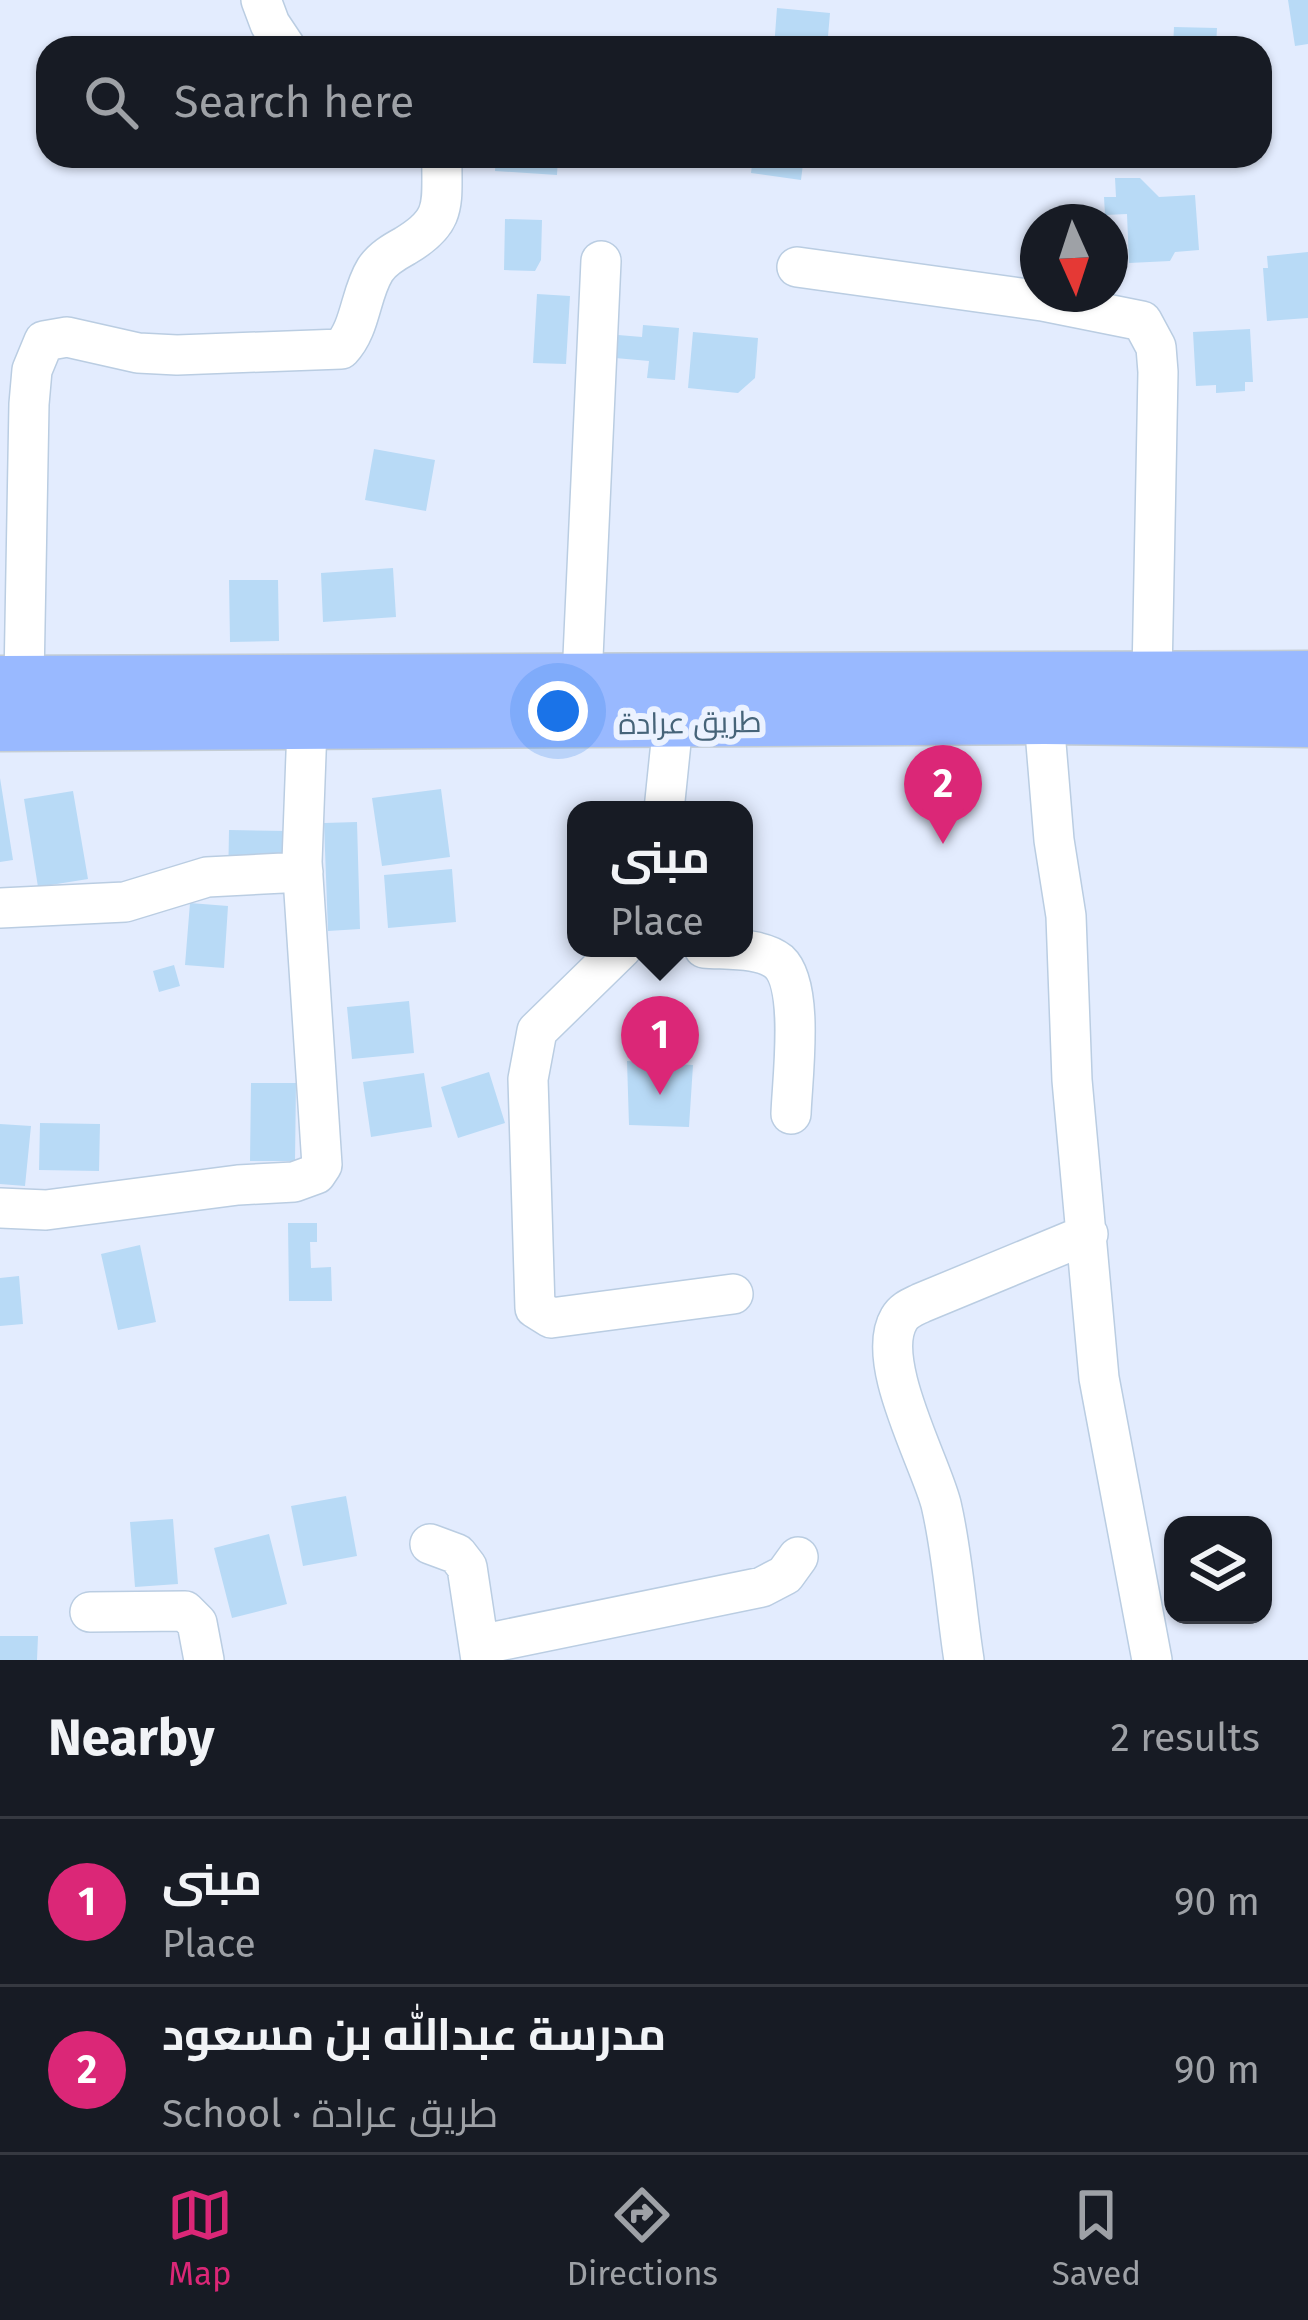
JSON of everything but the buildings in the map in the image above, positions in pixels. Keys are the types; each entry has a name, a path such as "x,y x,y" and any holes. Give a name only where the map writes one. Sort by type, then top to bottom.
{"main road":[{"path":"12,680 582,679 1042,699 1153,676 1308,676"},
{"name":"طريق عرادة","path":"0,728 673,723 1042,699 1308,724"}],"street":[{"path":"261,0 278,36"},
{"path":"12,680 32,370 44,341 67,337 138,353 177,355 341,349 374,272 435,225 441,168"},
{"path":"582,679 601,260"},
{"path":"797,268 1042,301 1142,321 1156,347 1157,372 1153,676"},
{"path":"1042,699 1066,916 1072,1080 1099,1378 1152,1660"},
{"path":"665,801 673,723"},
{"path":"0,1208 46,1210 294,1182 316,1174 322,1165 301,818 307,727"},
{"path":"0,908 125,902 207,877 303,872"},
{"path":"753,952 780,963 789,979 794,1004 791,1114"},
{"path":"612,957 545,1020 532,1044 528,1079 535,1308 551,1318 734,1294"},
{"path":"964,1660 942,1508 902,1396 896,1324 903,1313 921,1303 1088,1234"},
{"path":"430,1544 457,1554 467,1567 480,1653 762,1587 785,1575 798,1557"},
{"path":"90,1612 184,1611 196,1623 204,1660"}],"place":[{"name":"مدرسة عبدالله بن مسعود","path":"943,844"},
{"name":"مبنى","path":"660,1095"}]}
